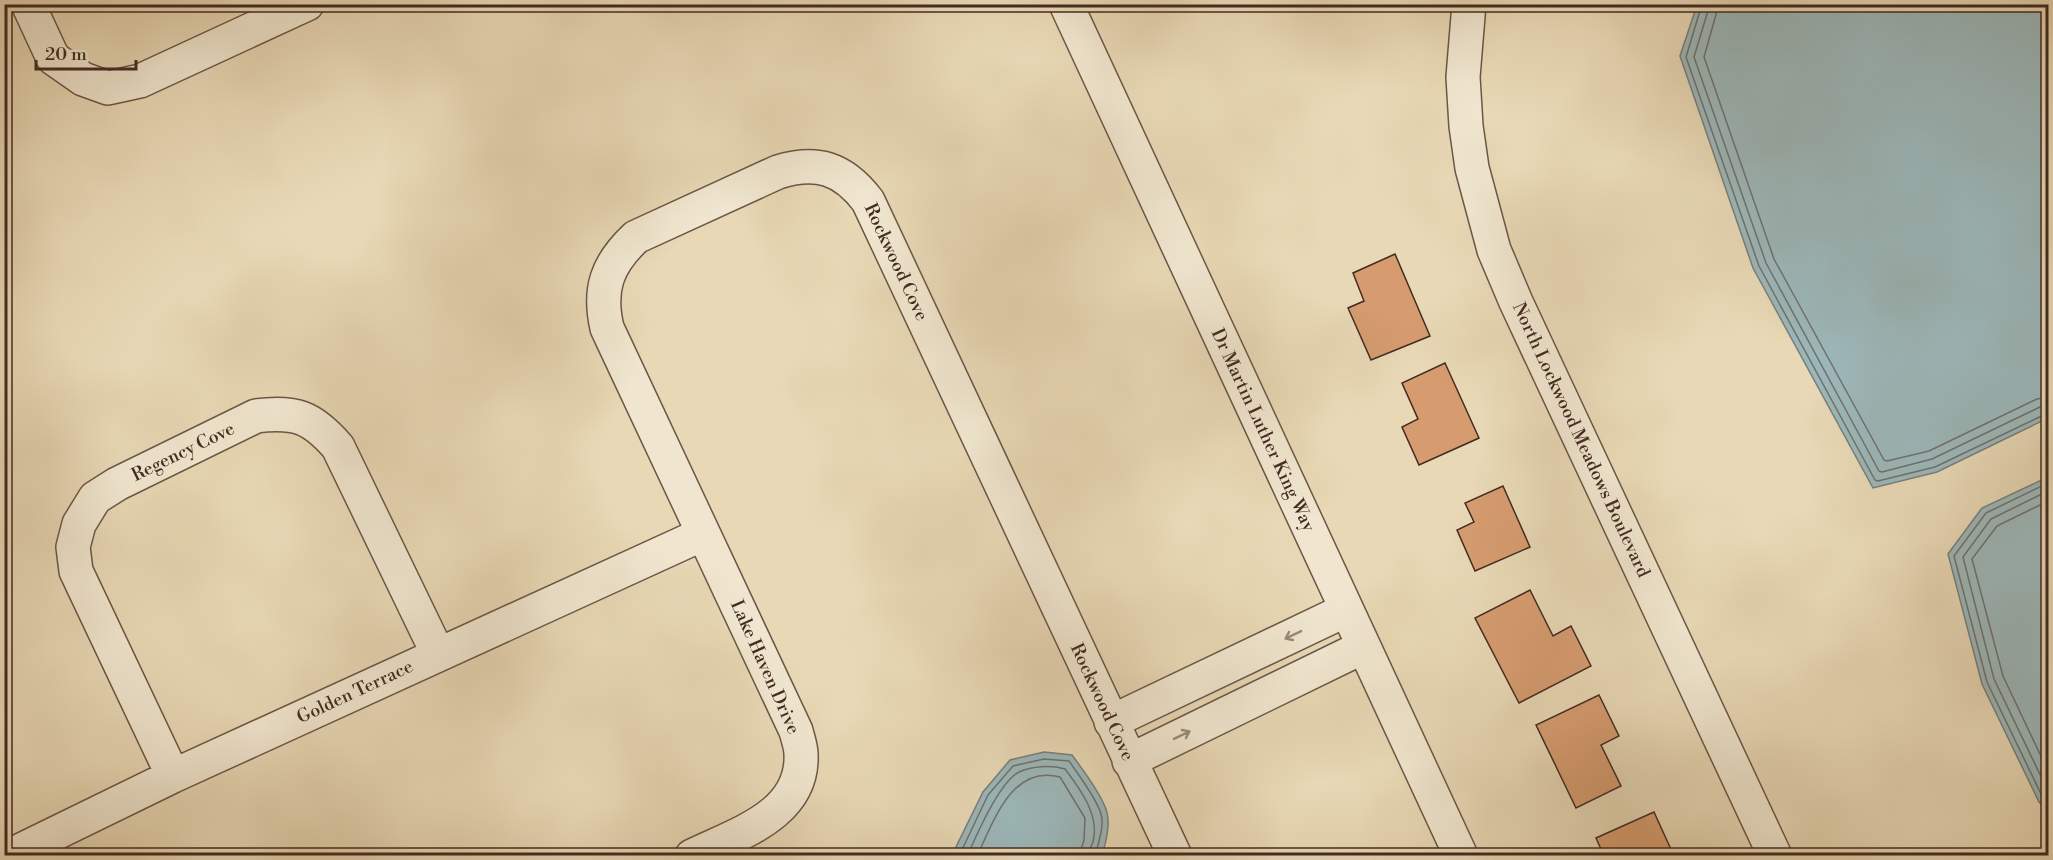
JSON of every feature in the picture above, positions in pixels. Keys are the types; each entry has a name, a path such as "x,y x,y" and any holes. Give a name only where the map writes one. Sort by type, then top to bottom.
{"street":[{"path":"28,4 53,58 82,80 108,88 140,81 307,4"},
{"name":"Dr Martin Luther King Way","path":"1066,4 1461,855"},
{"name":"North Lockwood Meadows Boulevard","path":"1469,4 1463,76 1466,126 1472,168 1494,250 1516,302 1775,855"},
{"name":"Rockwood Cove","path":"703,534 607,328 603,311 604,289 608,272 620,252 636,237 778,172 795,166 813,166 836,172 856,184 868,201 1175,855"},
{"name":"Regency Cove","path":"173,776 76,570 74,547 79,524 95,498 117,484 256,416 280,413 303,418 323,429 338,447 438,654"},
{"name":"Golden Terrace","path":"23,852 173,776 703,534"},
{"name":"Lake Haven Drive","path":"692,855 758,824 781,809 794,790 801,754 796,731 703,534"},
{"path":"1111,722 1346,610"},
{"path":"1130,761 1363,647"}],"water":[{"path":"1697,5 2048,5 2048,418 1937,472 1873,488 1753,268 1680,56"},
{"path":"2048,477 2048,811 2039,802 1982,684 1948,554 1982,508"},
{"path":"1044,752 1072,755 1102,800 1108,823 1106,841 1101,855 952,855 983,792 1010,760"}],"building":[{"path":"1395,254 1430,336 1371,360 1348,308 1364,301 1353,273"},
{"path":"1445,363 1479,438 1419,465 1402,427 1418,419 1402,383"},
{"path":"1503,486 1530,547 1475,571 1457,530 1474,522 1465,503"},
{"path":"1530,590 1553,636 1571,626 1591,666 1519,703 1475,618"},
{"path":"1599,695 1619,736 1601,745 1621,786 1576,808 1536,725"},
{"path":"1654,812 1674,856 1604,856 1596,838"}]}
